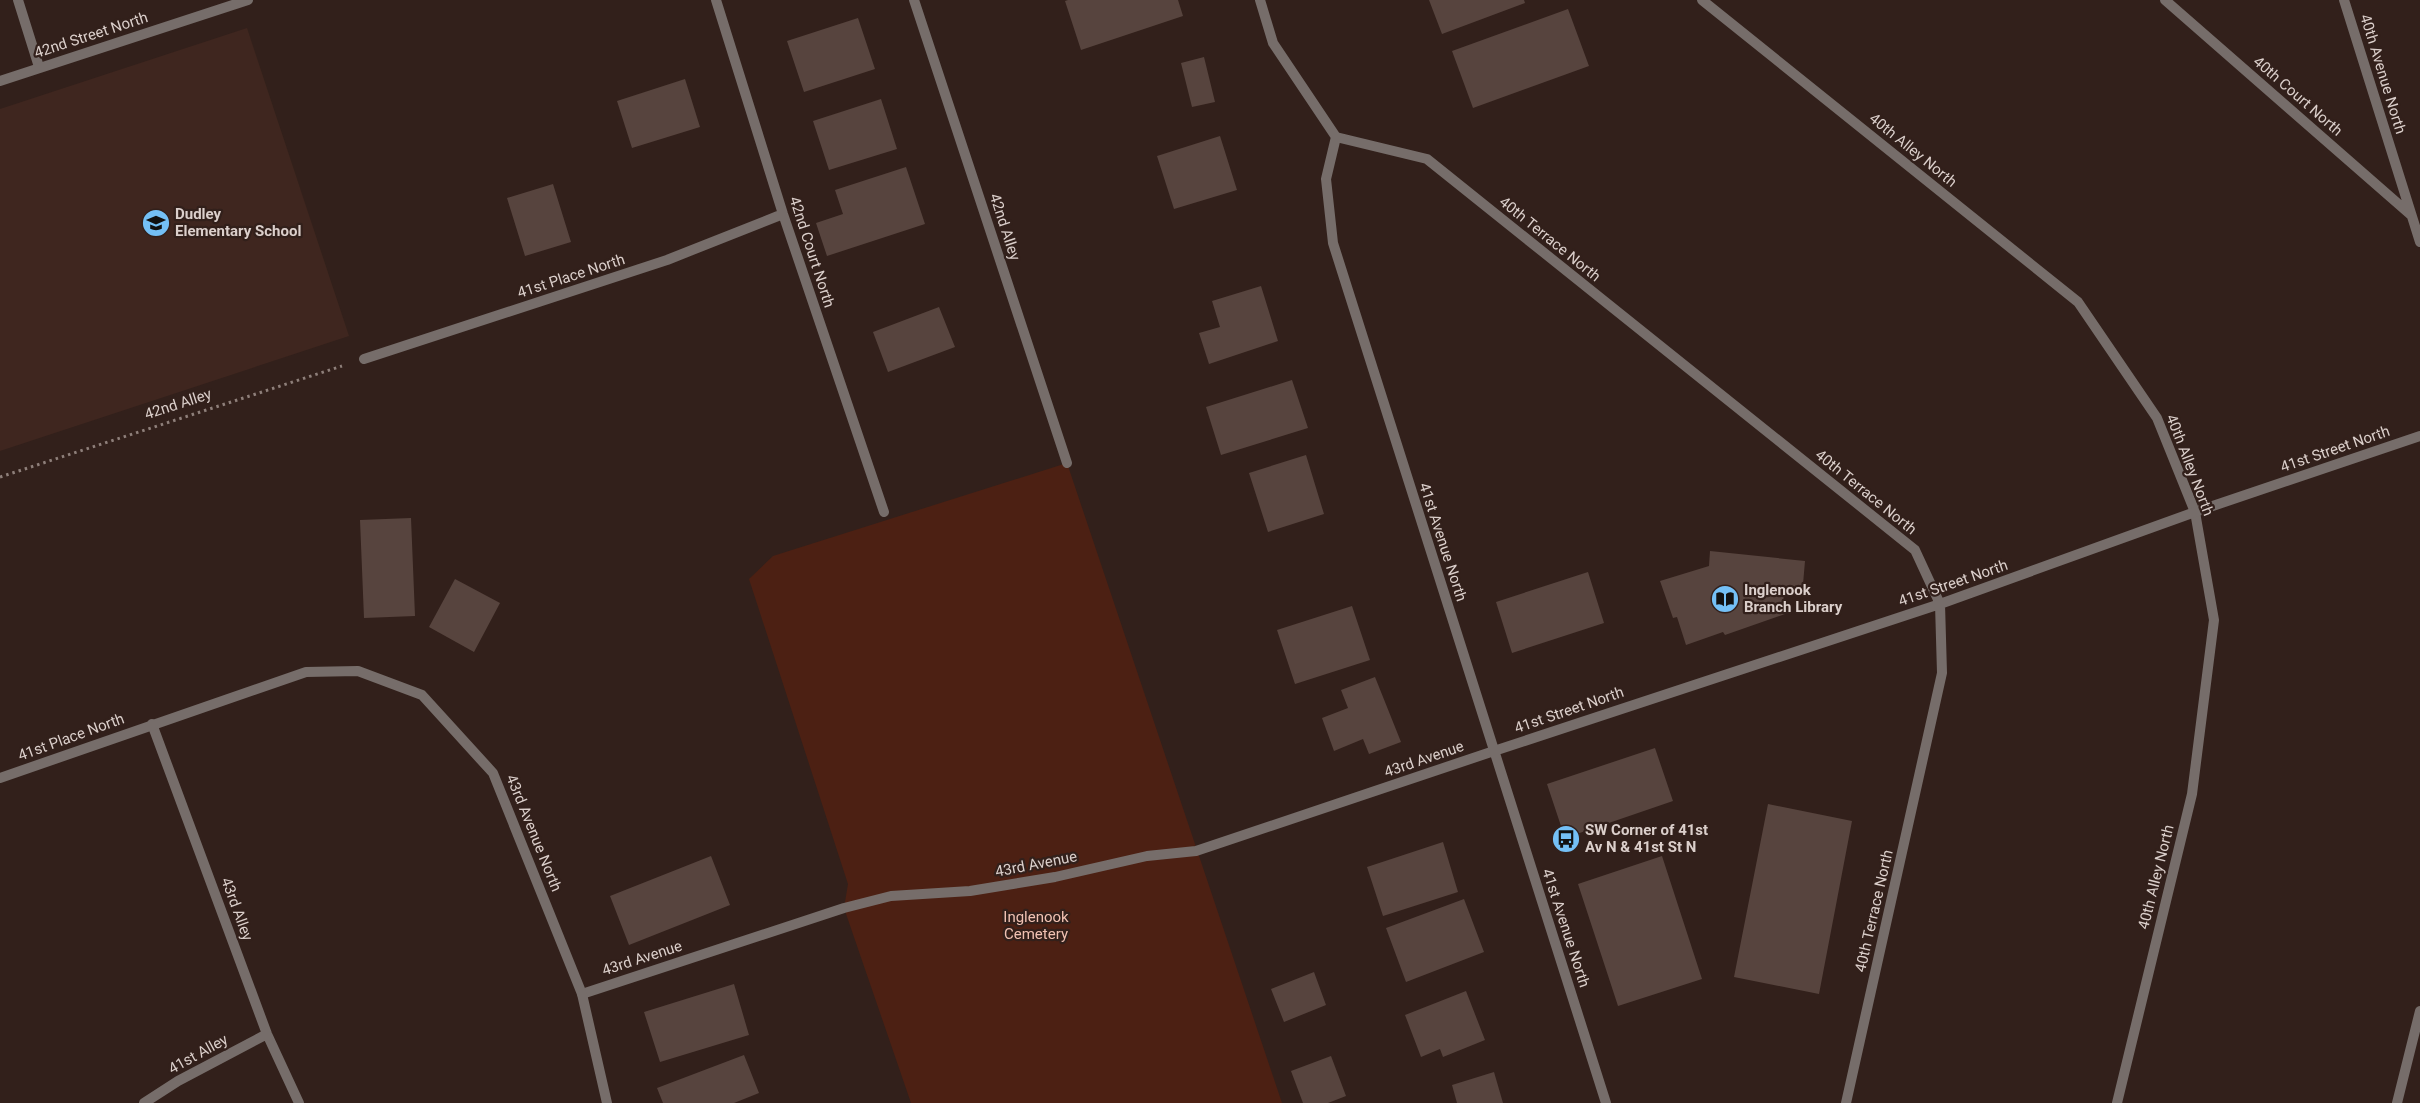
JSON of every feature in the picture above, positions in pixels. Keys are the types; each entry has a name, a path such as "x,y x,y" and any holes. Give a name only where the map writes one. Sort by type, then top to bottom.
{"street":[{"path":"18,0 39,67"},
{"name":"42nd Street North","path":"0,81 248,0"},
{"name":"42nd Court North","path":"716,0 783,214 884,512"},
{"name":"42nd Alley","path":"914,0 1067,463"},
{"path":"1260,0 1273,44 1336,138"},
{"name":"40th Alley North","path":"1702,0 2078,302 2157,418 2195,512 2214,620 2192,794 2117,1103"},
{"name":"40th Court North","path":"2165,0 2411,215"},
{"name":"40th Avenue North","path":"2344,0 2420,242"},
{"name":"40th Terrace North","path":"1336,138 1427,160 1915,550 1940,604 1942,673 1846,1103"},
{"name":"41st Avenue North","path":"1336,138 1326,179 1333,243 1606,1103"},
{"name":"41st Place North","path":"364,359 667,260 783,214"},
{"name":"41st Street North","path":"1494,751 1940,604 2195,512 2420,436"},
{"name":"43rd Avenue North","path":"152,724 306,672 358,672 422,695 493,773 582,994 607,1103"},
{"name":"41st Place North","path":"0,778 152,724"},
{"name":"43rd Alley","path":"152,724 267,1034 299,1103"},
{"name":"43rd Avenue","path":"582,994 844,908 891,896 970,892 1147,856 1196,851 1494,751"},
{"path":"2397,1103 2420,1011"},
{"name":"41st Alley","path":"144,1103 178,1081 267,1034"}],"path":[{"name":"42nd Alley","path":"0,477 364,359"}],"shaded area":[{"name":"Dudley Elementary School","path":"247,28 349,336 0,451 0,109"}],"green space":[{"name":"Inglenook Cemetery","path":"1067,463 1282,1103 911,1103 844,908 848,884 749,579 773,556"}],"building":[{"path":"1178,0 1183,16 1081,50 1065,1"},
{"path":"1429,0 1524,0 1525,3 1442,34"},
{"path":"1568,9 1589,66 1473,108 1452,51"},
{"path":"858,18 875,69 804,92 787,41"},
{"path":"1204,57 1215,102 1192,107 1181,63"},
{"path":"685,79 700,127 632,148 617,101"},
{"path":"881,99 897,149 829,170 813,121"},
{"path":"1220,136 1237,190 1174,209 1157,156"},
{"path":"906,167 925,224 827,256 816,223 843,214 835,190"},
{"path":"553,184 571,242 525,256 507,198"},
{"path":"1261,286 1278,341 1209,364 1199,333 1220,327 1212,301"},
{"path":"939,307 955,347 888,372 873,332"},
{"path":"1292,380 1308,428 1221,455 1206,407"},
{"path":"1306,455 1324,514 1268,532 1249,473"},
{"path":"411,518 415,616 364,618 360,520"},
{"name":"Inglenook Branch Library","path":"1710,551 1805,561 1802,596 1784,594 1783,603 1781,603 1785,614 1725,635 1723,632 1686,645 1677,617 1673,618 1660,581 1709,566"},
{"path":"1588,572 1604,623 1512,653 1496,602"},
{"path":"455,579 500,603 474,652 429,627"},
{"path":"1352,606 1370,660 1295,684 1277,630"},
{"path":"1375,677 1401,742 1369,754 1363,739 1334,751 1322,718 1348,708 1341,690"},
{"path":"1655,748 1673,801 1565,838 1547,784"},
{"path":"1768,804 1852,821 1819,994 1734,977"},
{"path":"1443,842 1458,892 1383,916 1367,867"},
{"path":"711,856 730,905 629,945 610,896"},
{"path":"1662,856 1702,979 1618,1006 1578,884"},
{"path":"1464,899 1484,952 1406,982 1386,928"},
{"path":"1314,972 1326,1005 1284,1022 1271,989"},
{"path":"734,984 749,1035 660,1062 644,1012"},
{"path":"1466,991 1485,1040 1443,1057 1440,1049 1421,1057 1405,1015"},
{"path":"744,1055 759,1093 734,1103 663,1103 657,1088"},
{"path":"1331,1056 1346,1096 1328,1103 1303,1103 1291,1071"},
{"path":"1494,1072 1503,1103 1457,1103 1452,1085"}],"place":[{"name":"Dudley Elementary School","path":"156,223"},
{"name":"Inglenook Branch Library","path":"1725,599"},
{"name":"SW Corner of 41st Av N & 41st St N","path":"1566,839"}]}
